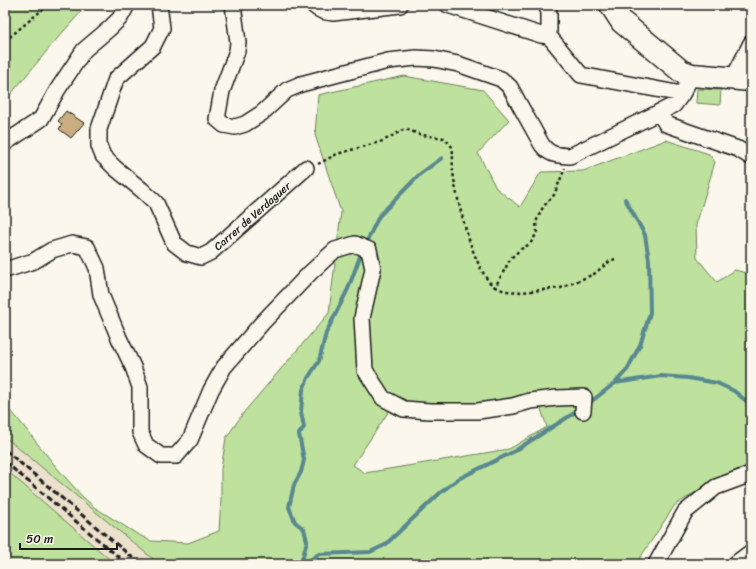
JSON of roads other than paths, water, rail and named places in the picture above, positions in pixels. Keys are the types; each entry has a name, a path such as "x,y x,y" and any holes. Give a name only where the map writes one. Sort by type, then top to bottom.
{"street":[{"path":"5,143 41,119 58,89 84,50 120,18 127,5"},
{"name":"Carrer de Verdaguer","path":"159,5 162,28 153,46 116,79 99,129 99,146 103,156 156,203 174,243 187,253 201,257 211,252 306,168"},
{"path":"232,5 238,42 237,51 222,91 217,119 224,125 235,127 245,124 262,113 287,90 301,84 388,61 416,58 434,59 458,64 501,79 510,88 542,145 548,152 557,155 570,156 674,105 687,85"},
{"path":"313,5 317,10 333,13 400,5"},
{"path":"448,5 541,35 549,36"},
{"path":"546,5 549,12 549,36 581,75 687,85 746,83 751,43"},
{"path":"611,5 622,22 682,71 687,85"},
{"path":"659,112 666,124 738,149 751,157"},
{"path":"6,270 34,261 52,250 72,244 87,248 97,268 101,295 133,367 140,387 140,432 146,445 161,456 176,456 190,440 211,390 224,367 262,323 310,273 335,250 355,244 369,250 373,269 362,318 365,370 383,398 404,409 430,411 478,411 513,406 530,401 584,396 583,411"},
{"path":"656,564 685,512 716,487 751,474"},
{"path":"735,564 751,552"}],"waterway":[{"path":"365,245 379,216 420,174 442,158"},
{"path":"588,404 615,383 627,370 640,345 650,313 649,260 645,235 625,199"},
{"path":"301,564 307,541 304,529 295,522 289,507 294,485 301,472 304,460 299,434 304,427 301,412 303,390 308,378 319,361 326,333 348,289 362,251"},
{"path":"615,383 661,376 688,378 717,383 734,391 751,405"},
{"path":"304,564 319,554 370,552 385,545 440,493 458,479 513,452 579,410"}],"railway":[{"path":"5,450 140,564"},
{"path":"5,462 127,564"}]}
